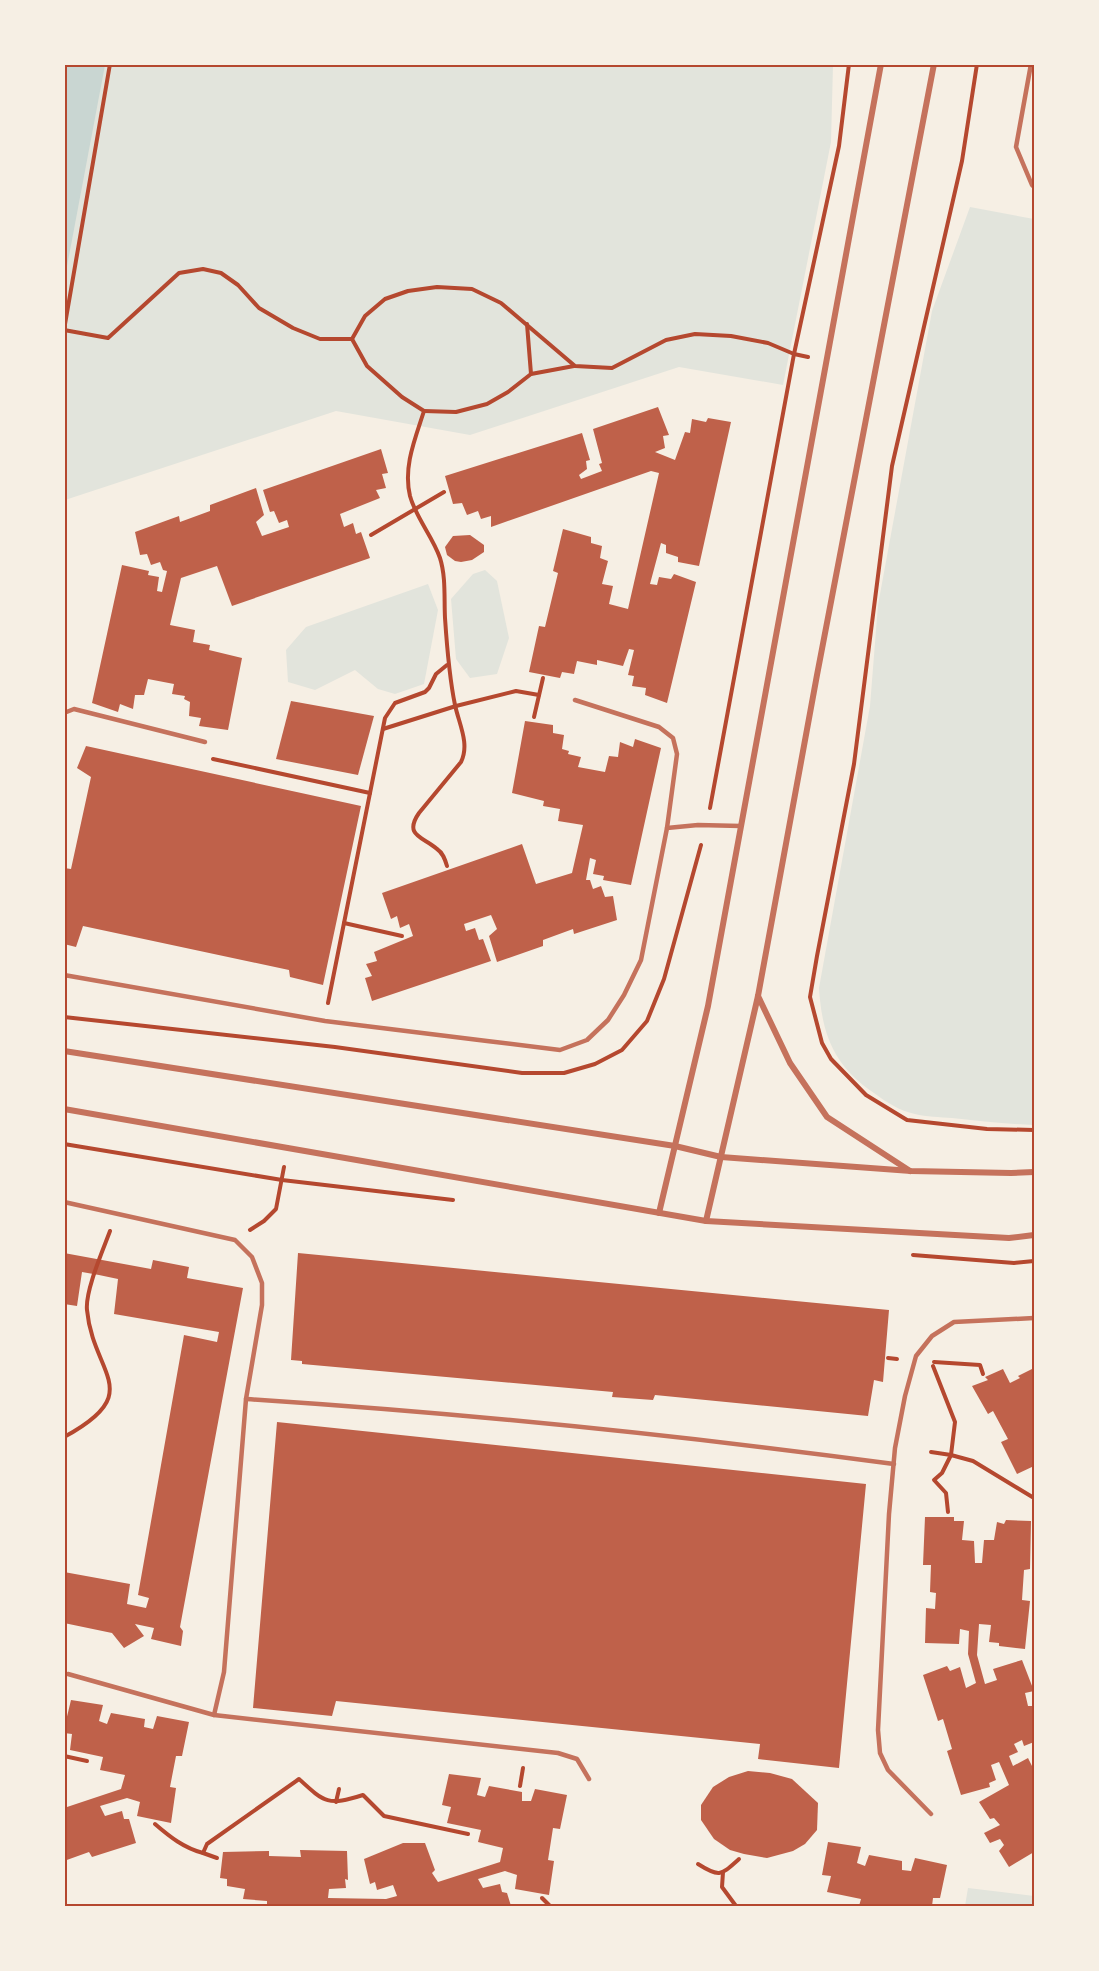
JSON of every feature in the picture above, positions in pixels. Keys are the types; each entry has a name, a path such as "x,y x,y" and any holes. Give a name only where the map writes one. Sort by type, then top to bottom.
{"street":[{"path":"659,1213 708,1006 881,64"},
{"path":"706,1221 758,996 934,64"},
{"path":"758,996 790,1063 827,1117 911,1171"},
{"path":"64,1051 675,1146 721,1158 911,1171 1035,1172"},
{"path":"64,1109 706,1221 1009,1238 1035,1236"}],"lane":[{"path":"1031,64 1016,147 1032,185 1035,187"},
{"path":"64,975 325,1021 560,1050 587,1040 608,1020 624,996 641,960 668,828 677,754 673,738 659,727 575,700"},
{"path":"64,713 74,709 205,742"},
{"path":"668,828 707,825 741,826"},
{"path":"64,1202 235,1240 252,1257 262,1283 262,1305 246,1399 224,1672 214,1715"},
{"path":"931,1815 888,1770 880,1753 878,1730 889,1514 895,1448 905,1396 916,1356 932,1336 954,1322 1035,1318"},
{"path":"246,1399 367,1407 728,1442 894,1464"},
{"path":"68,1674 214,1715 558,1753 577,1760 589,1779"}],"path":[{"path":"110,64 64,330 108,338 179,273 203,269 221,273 238,285 259,308 293,328 320,339 352,339"},
{"path":"64,1017 335,1047 522,1073 564,1073 595,1065 622,1050 646,1021 664,979 707,825 794,354 839,146 849,64"},
{"path":"977,64 962,161 892,466 854,764 810,997 822,1042 831,1059 866,1095 907,1119 987,1130 1035,1130"},
{"path":"352,339 365,316 385,299 408,291 437,287 472,289 501,303 575,366"},
{"path":"528,324 531,374"},
{"path":"352,339 367,366 402,397 424,411 456,412 487,404 508,392 531,374 575,366 612,368 666,340 695,334 731,336 768,343 794,354 826,360"},
{"path":"424,411 408,458 410,496 440,557 443,574 447,664 464,737 464,756 419,813 413,826 419,838 437,849 444,857 447,866"},
{"path":"370,535 444,492"},
{"path":"325,1021 385,718 395,703 429,688 436,674 447,664"},
{"path":"534,717 543,678"},
{"path":"382,729 456,706 516,691 539,695"},
{"path":"205,742 200,757 370,793"},
{"path":"344,923 402,936"},
{"path":"235,1240 264,1221 276,1209 288,1148"},
{"path":"64,1437 99,1414 107,1405 110,1392 106,1368 97,1353 86,1309 88,1294 116,1213"},
{"path":"932,1362 955,1422 951,1455 942,1473 934,1480 946,1492 948,1512"},
{"path":"931,1452 973,1461 1035,1498"},
{"path":"64,1756 87,1761"},
{"path":"203,1853 207,1844 299,1779 317,1796 326,1801 346,1801 363,1796 384,1816 468,1834"},
{"path":"336,1802 339,1789"},
{"path":"155,1824 182,1845 217,1858"},
{"path":"698,1864 713,1874 723,1872 739,1859"},
{"path":"723,1872 722,1887 736,1906"},
{"path":"542,1898 550,1906"}],"shaded area":[{"path":"64,65 833,65 831,142 783,385 679,367 470,435 336,411 65,500"},
{"path":"66,65 105,65 65,277 64,75"},
{"path":"970,207 1034,219 1034,1125 924,1116 909,1113 888,1103 860,1083 840,1060 827,1035 819,988 870,706 878,605 932,311"},
{"path":"485,570 497,581 509,638 497,674 470,678 456,659 451,599 473,574"},
{"path":"428,584 438,610 424,684 395,694 378,689 355,670 315,690 288,682 286,650 306,627"},
{"path":"968,1888 1034,1896 1034,1906 965,1906"}],"building":[{"path":"658,407 669,435 663,436 665,448 655,452 675,460 685,432 690,433 692,419 706,422 708,418 731,422 699,566 678,562 678,557 666,553 666,545 661,543 650,584 657,585 659,577 671,579 674,574 696,582 667,703 645,695 646,688 632,686 634,676 628,675 634,650 629,649 623,666 597,660 597,665 577,661 574,674 562,672 560,678 529,672 539,626 545,627 558,573 553,571 563,529 591,537 591,543 602,546 600,558 608,561 602,584 613,586 609,604 628,609 659,473 651,471 491,527 491,516 481,519 478,511 467,515 462,503 453,504 445,476 582,433 590,460 586,461 587,469 579,475 581,479 602,471 593,429"},
{"path":"381,449 388,473 382,474 386,488 376,490 380,498 340,514 344,527 353,523 356,534 361,532 370,558 232,606 217,566 181,578 170,625 195,630 193,642 210,645 209,650 242,658 228,730 199,726 201,718 189,716 190,702 184,699 185,696 172,694 174,684 148,679 144,695 135,695 133,709 120,704 118,712 92,703 122,565 149,571 148,575 159,577 157,591 162,592 167,571 163,570 160,562 151,565 147,554 140,555 135,532 179,516 180,522 210,511 210,505 256,488 264,515 256,522 262,536 289,527 287,520 279,523 274,511 270,512 263,490"},
{"path":"470,535 484,545 484,552 472,560 461,562 447,555 445,547 453,536"},
{"path":"291,701 374,716 358,775 276,759"},
{"path":"525,721 553,725 553,733 564,735 562,749 569,751 568,754 581,757 578,767 605,772 609,756 618,757 620,742 633,747 635,739 661,748 631,885 603,880 604,876 593,874 596,860 590,858 586,880 590,880 593,889 601,886 605,897 613,896 617,920 574,934 573,929 543,940 543,946 497,962 489,936 497,929 491,915 464,924 466,931 475,928 479,940 483,939 491,961 372,1001 365,978 372,976 366,964 377,961 374,952 413,936 409,924 400,928 397,916 391,919 382,893 522,844 536,884 572,873 583,825 558,821 560,809 543,806 544,801 512,793"},
{"path":"86,746 361,806 323,985 290,977 289,970 83,926 76,947 64,944 64,868 71,869 91,777 77,768"},
{"path":"64,1253 151,1269 153,1260 189,1267 187,1278 243,1288 180,1627 183,1631 181,1646 151,1639 154,1628 135,1624 144,1636 124,1648 112,1633 64,1623 64,1572 130,1584 127,1604 146,1608 149,1598 138,1595 184,1335 217,1342 219,1332 114,1314 118,1279 99,1275 82,1272 77,1306 64,1304"},
{"path":"298,1253 889,1310 883,1382 874,1380 868,1416 655,1395 653,1400 612,1397 613,1392 302,1364 302,1361 291,1360"},
{"path":"1034,1368 1034,1466 1017,1474 1001,1442 1008,1439 993,1411 988,1414 972,1386 988,1380 985,1377 1003,1369 1010,1383"},
{"path":"277,1422 866,1484 839,1768 758,1759 760,1744 336,1701 332,1716 253,1708"},
{"path":"925,1517 954,1517 954,1521 964,1521 962,1540 974,1541 975,1563 982,1563 984,1540 994,1540 997,1522 1004,1524 1006,1520 1031,1521 1030,1569 1024,1570 1022,1600 1030,1601 1025,1649 999,1646 999,1643 989,1642 991,1625 979,1624 977,1655 985,1684 997,1680 993,1669 1022,1660 1034,1691 1025,1693 1028,1706 1033,1706 1034,1711 1034,1742 1024,1746 1022,1740 1014,1744 1018,1752 1009,1756 1013,1766 1028,1758 1034,1770 1034,1852 1009,1867 999,1851 1004,1845 1000,1839 990,1843 984,1833 1000,1825 994,1818 990,1819 979,1802 1009,1785 999,1762 991,1765 996,1780 989,1783 990,1787 961,1795 947,1751 952,1749 943,1719 938,1721 923,1675 947,1666 950,1671 960,1667 966,1688 976,1683 968,1654 969,1631 960,1629 959,1644 925,1643 926,1608 935,1609 936,1593 930,1592 931,1565 923,1565"},
{"path":"71,1700 103,1705 99,1721 107,1724 111,1713 145,1719 144,1727 153,1729 157,1716 189,1722 182,1756 176,1756 170,1787 176,1788 171,1823 137,1816 140,1802 127,1798 100,1806 105,1816 122,1811 124,1819 129,1819 136,1843 92,1857 89,1852 64,1861 64,1808 121,1789 125,1775 100,1770 103,1757 70,1750 72,1734 64,1733 64,1729"},
{"path":"748,1771 770,1773 792,1779 818,1803 817,1830 805,1844 793,1851 767,1858 730,1850 714,1839 701,1820 701,1805 713,1787 729,1777"},
{"path":"449,1774 481,1778 477,1795 485,1797 489,1786 522,1792 522,1801 531,1801 535,1789 567,1795 560,1829 553,1828 548,1860 554,1861 549,1895 515,1889 517,1875 505,1871 478,1879 483,1888 500,1884 502,1892 507,1893 511,1906 267,1906 267,1901 243,1899 245,1889 227,1886 227,1879 220,1878 223,1852 269,1851 269,1856 301,1857 300,1850 347,1851 346,1888 329,1889 328,1898 386,1899 397,1896 393,1885 377,1890 375,1882 370,1884 364,1859 403,1843 425,1843 435,1870 432,1873 438,1882 500,1862 503,1848 478,1842 481,1830 447,1823 451,1807 442,1805"},
{"path":"828,1842 861,1847 857,1863 865,1866 869,1855 902,1861 902,1870 911,1871 915,1858 947,1865 940,1898 933,1898 932,1906 859,1906 861,1899 827,1892 831,1876 822,1875"}]}
